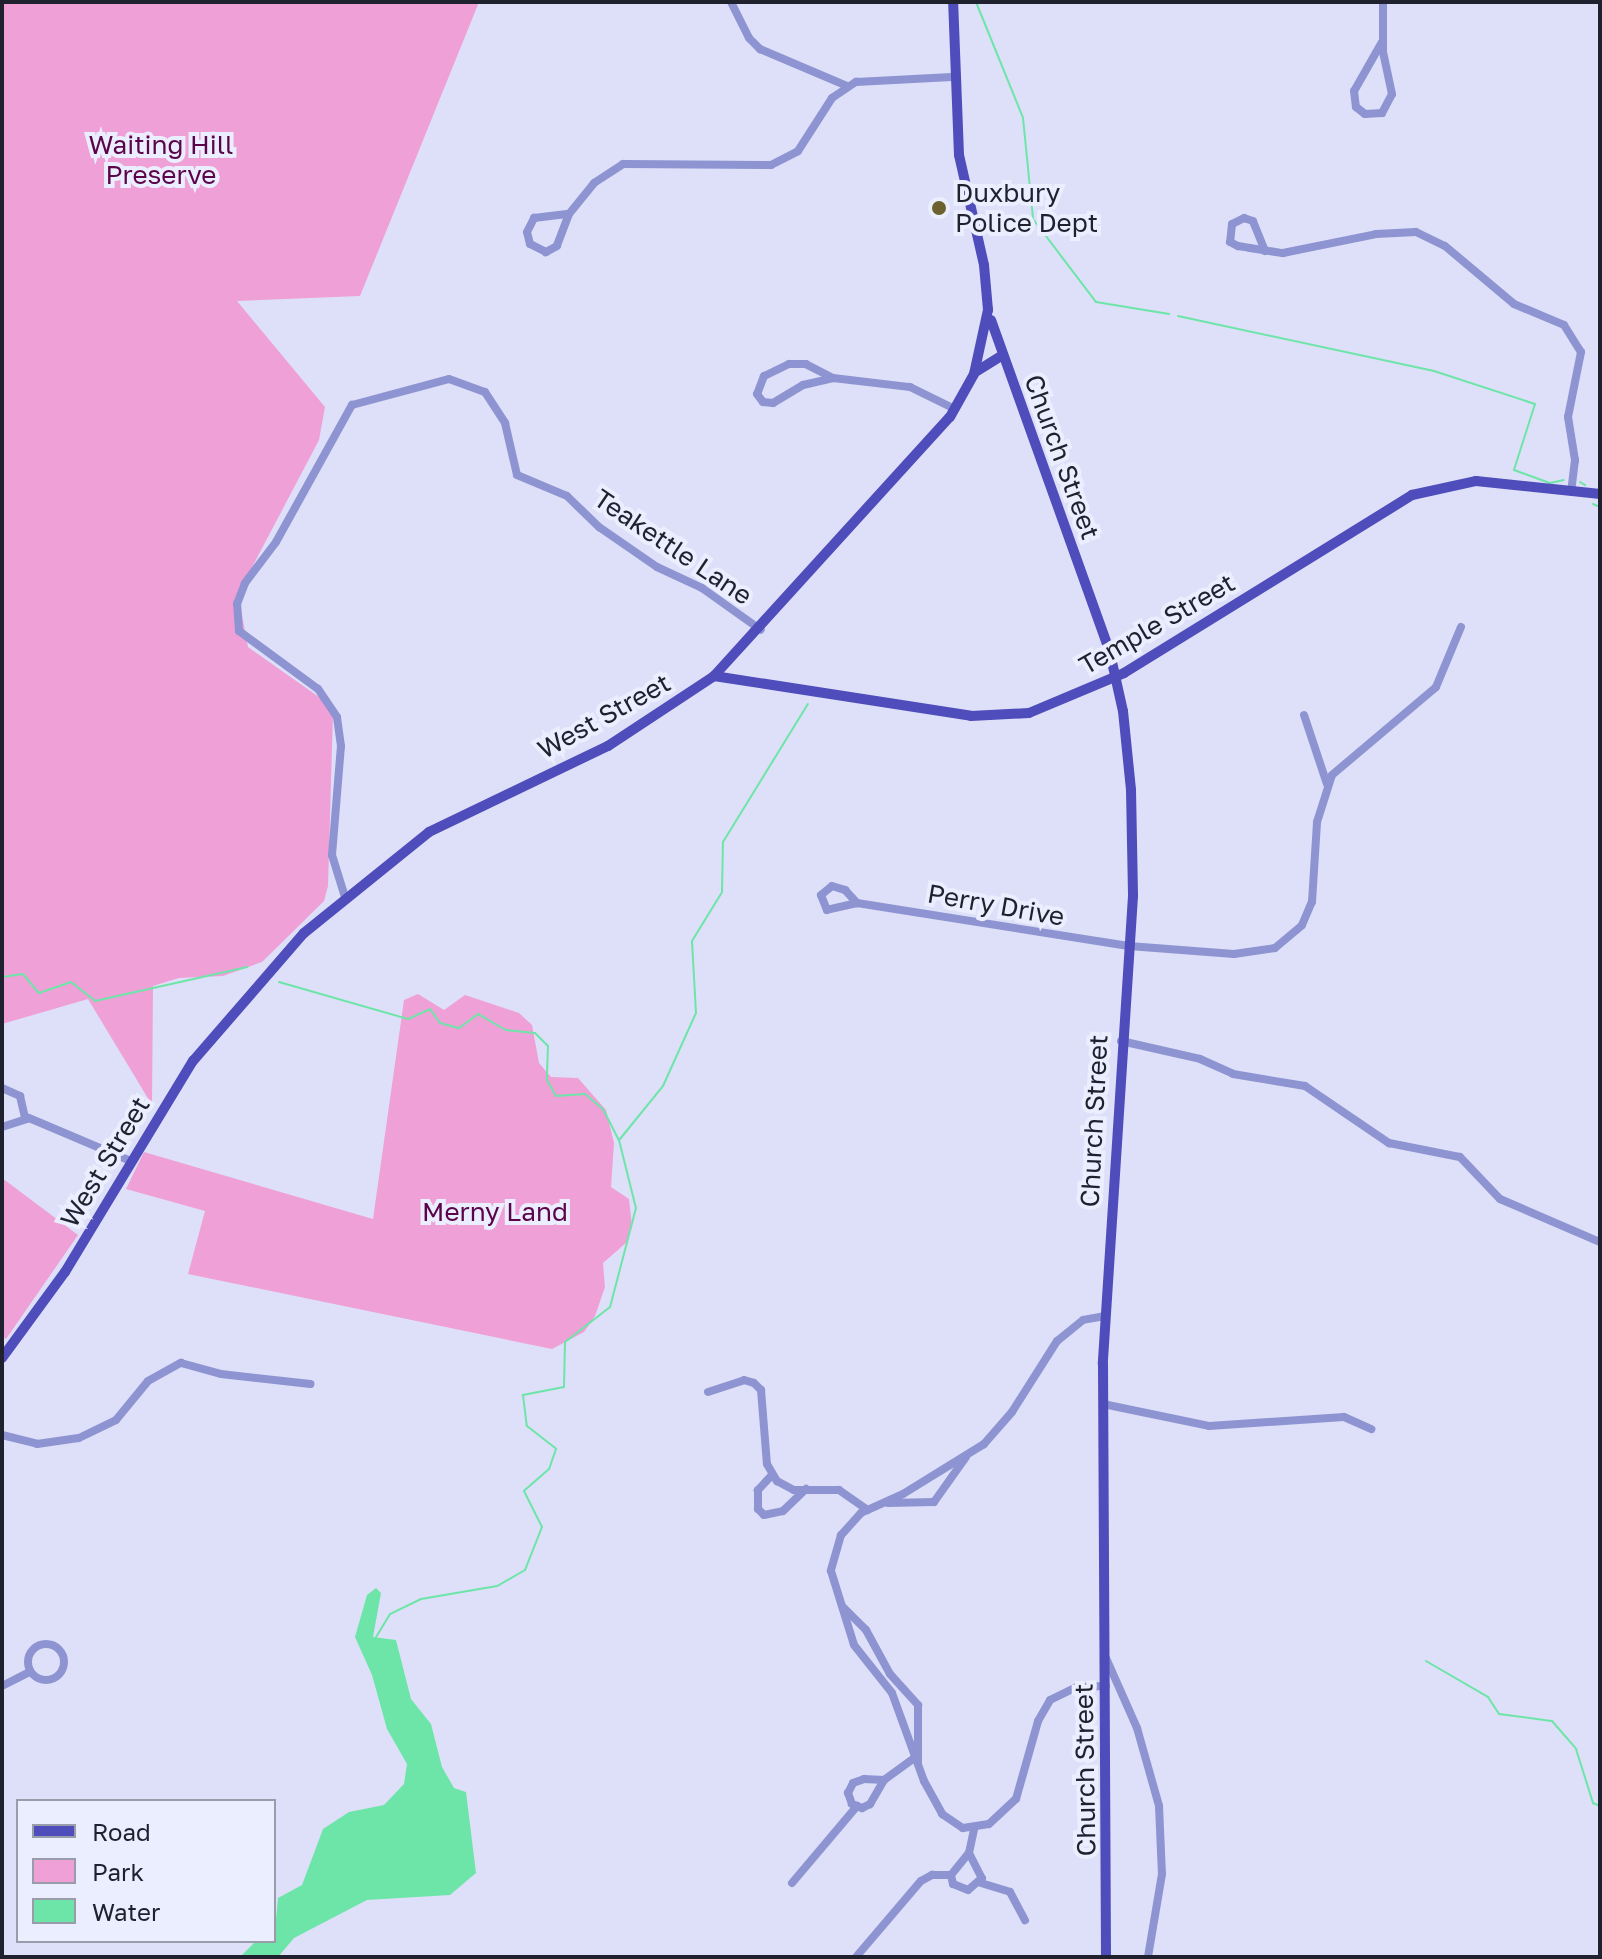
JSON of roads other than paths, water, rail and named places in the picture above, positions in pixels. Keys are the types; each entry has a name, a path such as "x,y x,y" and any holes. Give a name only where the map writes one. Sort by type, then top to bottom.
{"main road":[{"name":"West Street","path":"2,1358 65,1272 131,1161 224,1020 277,960 345,897 440,825 608,746 714,676 761,630 862,509 955,409 975,372 988,310 984,265 959,155 952,77 953,2"},
{"name":"Church Street","path":"988,310 1001,356 1117,677 1131,790 1129,946 1105,1316 1103,1404 1106,1957"},
{"path":"975,372 1001,356"},
{"name":"Temple Street","path":"714,676 996,717 1038,711 1117,677 1412,495 1476,481 1600,494"}],"street":[{"path":"731,2 749,38 760,49 847,86 952,77"},
{"path":"1382,42 1354,91 1356,107 1365,114 1382,113 1390,102 1382,42 1383,2"},
{"path":"569,214 534,218 527,232 530,244 546,252 557,246 569,214 594,183 623,164 753,167 785,160 804,144 832,98 847,86"},
{"path":"1265,251 1253,221 1244,218 1232,224 1230,242 1265,251 1295,253 1376,234 1416,232 1445,246 1514,304 1564,325 1581,352 1568,417 1575,460 1571,492"},
{"path":"833,378 806,364 789,364 764,376 757,394 763,402 773,403 803,385 833,378 910,387 955,409"},
{"name":"Teakettle Lane","path":"345,897 332,855 340,725 318,689 239,631 237,604 346,411 449,379 485,392 505,423 517,475 567,496 599,527 657,567 702,588 761,630"},
{"path":"1327,784 1347,757 1436,687 1461,627"},
{"path":"1304,715 1327,784"},
{"name":"Perry Drive","path":"857,903 1129,946 1242,954 1269,950 1287,940 1312,902 1317,822 1327,784"},
{"path":"1121,1041 1200,1059 1233,1074 1305,1086 1389,1143 1460,1157 1500,1199 1600,1242"},
{"path":"2,1088 20,1096 25,1118"},
{"path":"2,1127 25,1118 93,1140 131,1161"},
{"path":"886,1503 934,1502 967,1457 1012,1412 1066,1332 1083,1320 1105,1316"},
{"path":"2,1435 37,1444 79,1438 116,1420 148,1381 181,1363 221,1374 310,1384"},
{"path":"708,1392 744,1380 761,1390 772,1475 786,1487 851,1494 868,1510"},
{"path":"1103,1404 1209,1426 1344,1417 1371,1429"},
{"path":"967,1457 868,1510 849,1525 835,1549 832,1581 862,1661 892,1693 918,1768 942,1814 974,1829 1003,1816 1016,1799 1038,1721 1050,1700 1077,1687 1106,1686"},
{"path":"772,1475 758,1490 758,1509 764,1515 783,1511 806,1489"},
{"path":"841,1604 866,1630 890,1674 918,1705 918,1768"},
{"path":"2,1686 29,1672 54,1678 62,1670 62,1652 50,1644 38,1645 29,1654 29,1672"},
{"path":"1105,1658 1137,1728 1159,1806 1162,1874 1148,1957"},
{"path":"792,1883 857,1806 870,1804 884,1780 914,1758"},
{"path":"857,1806 848,1793 853,1783 884,1780"},
{"path":"849,1957 921,1881 951,1875 969,1853 974,1829"},
{"path":"969,1853 981,1883"},
{"path":"951,1875 963,1889 981,1883 1010,1892 1025,1920"},
{"path":"856,1957 860,1947"}],"water":[{"path":"376,1588 381,1593 373,1637 396,1640 411,1699 431,1724 442,1767 454,1788 466,1792 476,1873 450,1895 367,1900 294,1938 278,1957 240,1957 254,1943 276,1943 278,1898 302,1885 323,1829 349,1812 384,1805 404,1784 407,1764 387,1729 372,1675 355,1637 367,1595"}],"waterway":[{"path":"976,2 1023,118 1033,219 1096,302 1169,314"},
{"path":"1178,316 1434,371 1535,404 1514,470 1550,483 1564,480"},
{"path":"1580,482 1585,485"},
{"path":"1593,504 1600,507"},
{"path":"620,1139 663,1086 696,1013 692,941 722,892 723,842 808,704"},
{"path":"2,977 23,974 39,993 71,982 95,1001 247,967"},
{"path":"279,982 408,1019 430,1009 440,1023 459,1028 478,1014 506,1030 535,1033 548,1046 547,1080 556,1096 585,1094 603,1109 619,1140 636,1208 610,1307 565,1342 564,1387 523,1395 527,1426 556,1449 549,1469 524,1491 542,1527 525,1570 497,1586 421,1599 390,1614 375,1639"},
{"path":"1426,1661 1488,1697 1499,1714 1552,1721 1576,1749 1593,1803 1600,1806"}],"place":[{"name":"Duxbury Police Dept","path":"939,208"}],"park label":[{"name":"Waiting Hill Preserve","path":"161,160"},
{"name":"Merny Land","path":"495,1212"}]}
